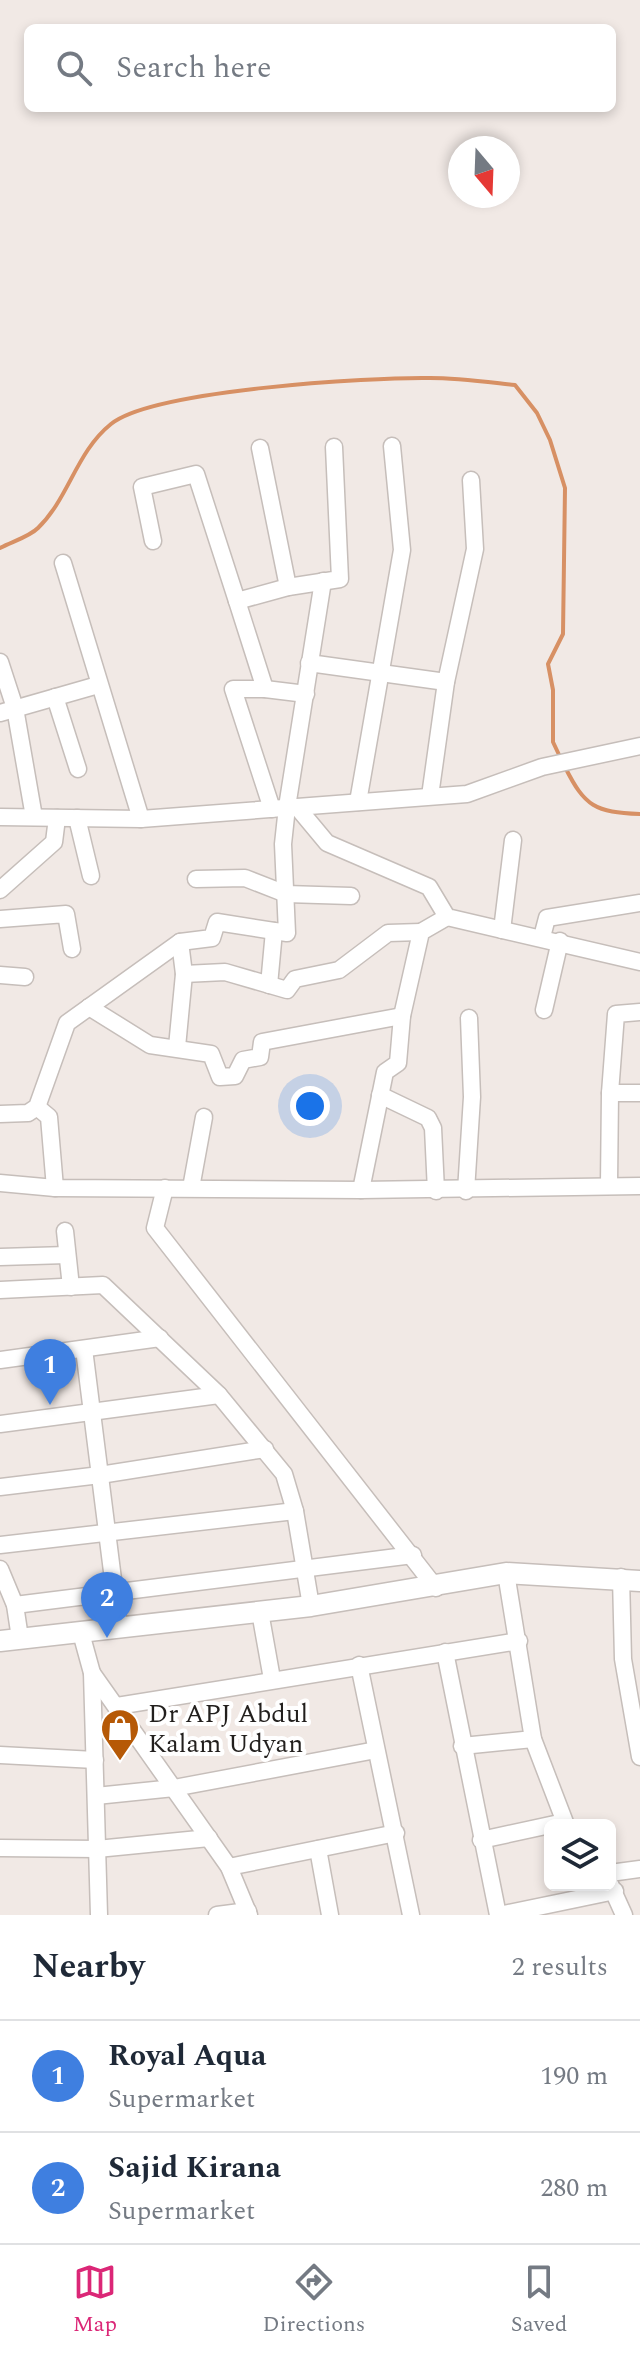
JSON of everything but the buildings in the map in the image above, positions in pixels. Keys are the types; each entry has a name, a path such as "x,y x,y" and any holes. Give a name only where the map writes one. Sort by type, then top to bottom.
{"main road":[{"path":"10,1639 311,1606 436,1588 506,1573 631,1579"}],"street":[{"path":"358,802 402,550 392,446"},
{"path":"237,601 288,587 340,579 334,447"},
{"path":"260,448 288,587"},
{"path":"153,541 140,492 142,487 196,474 265,689"},
{"path":"430,796 446,682 475,549 471,480"},
{"path":"63,563 141,819"},
{"path":"0,1114 28,1113 37,1107 67,1023 180,942 212,938 217,922 287,933 283,844 285,808 323,581"},
{"path":"0,662 7,711 34,817"},
{"path":"309,663 446,682"},
{"path":"7,711 98,685"},
{"path":"306,694 233,689 285,808 327,843 429,887 447,917"},
{"path":"55,697 78,769"},
{"path":"0,817 141,819 467,794 547,766 640,746"},
{"path":"0,890 54,842 57,818"},
{"path":"77,818 91,876"},
{"path":"502,930 513,840"},
{"path":"196,879 245,878 286,894 351,896"},
{"path":"542,937 547,918 640,903"},
{"path":"0,919 66,914 72,949"},
{"path":"184,974 225,972 287,990 295,979 339,970 388,933 421,932 447,917 640,962"},
{"path":"269,985 274,931"},
{"path":"361,1190 385,1072 398,1063 402,1016 421,932"},
{"path":"544,1010 560,941"},
{"path":"177,1047 184,974 180,942"},
{"path":"0,975 25,977"},
{"path":"89,1007 150,1045 211,1054 220,1077 235,1076 243,1060 260,1057 262,1042 402,1016"},
{"path":"609,1184 610,1093 616,1014 640,1012"},
{"path":"466,1191 472,1097 469,1018"},
{"path":"610,1093 640,1093"},
{"path":"380,1095 428,1118 433,1128 436,1191"},
{"path":"37,1107 49,1117 55,1188"},
{"path":"191,1188 204,1117"},
{"path":"0,1183 55,1188 436,1191 609,1184 640,1186"},
{"path":"165,1188 155,1228 436,1588"},
{"path":"65,1231 71,1287"},
{"path":"0,1257 67,1255"},
{"path":"0,1290 103,1285 219,1395 284,1474 295,1511 311,1606"},
{"path":"0,1360 160,1338"},
{"path":"84,1349 119,1627"},
{"path":"0,1424 219,1395"},
{"path":"0,1487 265,1449"},
{"path":"0,1545 295,1511"},
{"path":"15,1605 115,1590 413,1555"},
{"path":"0,1569 15,1605 10,1639"},
{"path":"506,1573 533,1739 563,1819"},
{"path":"631,1579 623,1659 640,1757"},
{"path":"260,1612 272,1679"},
{"path":"81,1633 92,1673 99,1915"},
{"path":"117,1706 519,1641"},
{"path":"445,1652 481,1840 499,1915 596,1891"},
{"path":"359,1665 411,1915"},
{"path":"92,1673 229,1867 248,1913 217,1915"},
{"path":"462,1746 533,1739"},
{"path":"96,1796 174,1788 376,1750"},
{"path":"0,1755 95,1760"},
{"path":"481,1840 544,1827"},
{"path":"229,1867 396,1833"},
{"path":"0,1848 97,1849 209,1838"},
{"path":"318,1849 330,1915"},
{"path":"616,1872 640,1869"},
{"path":"614,1891 624,1915"}],"waterway":[{"path":"0,548 38,528 58,503 99,435 111,424 134,412 215,394 314,383 430,378 515,385 537,413 550,440 565,488 563,634 548,664 553,690 553,742 561,759"},
{"path":"565,767 579,791 593,805 640,814"}],"place":[{"name":"Royal Aqua","path":"50,1405"},
{"name":"Sajid Kirana","path":"107,1638"},
{"name":"Dr APJ Abdul Kalam Udyan","path":"120,1762"}]}
